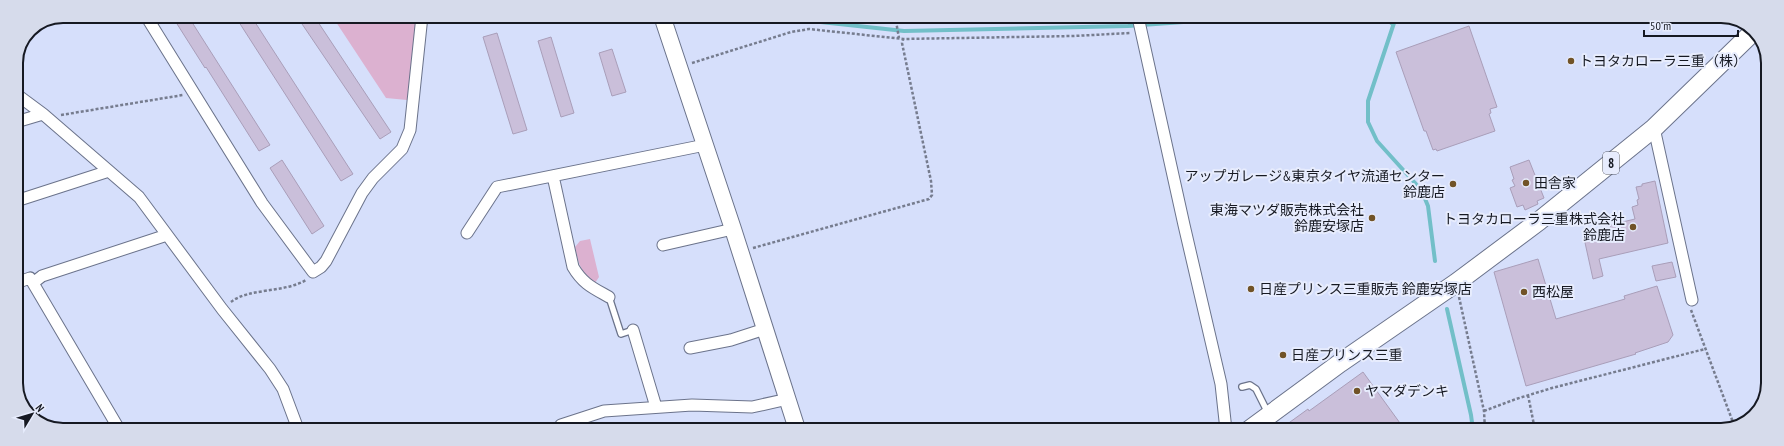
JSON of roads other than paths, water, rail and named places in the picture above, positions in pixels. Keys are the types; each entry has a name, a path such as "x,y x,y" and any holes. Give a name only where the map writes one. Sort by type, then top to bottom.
{"main road":[{"name":"8","path":"1258,423 1429,300 1456,283 1539,221 1654,128 1749,35"}],"street":[{"path":"150,23 262,203 313,272 326,262 362,193 373,178 402,149 410,130 421,23"},
{"path":"664,23 733,229 795,423"},
{"path":"1140,25 1221,384 1225,423"},
{"path":"23,99 45,115 139,197 222,309 270,369 283,389 296,423"},
{"path":"23,120 45,115"},
{"path":"1654,128 1692,300"},
{"path":"467,233 497,187 705,145"},
{"path":"23,199 109,171"},
{"path":"553,176 573,267 580,279 609,297"},
{"path":"663,245 733,229"},
{"path":"33,283 42,276 167,236"},
{"path":"23,280 30,278 115,423"},
{"path":"690,348 731,340 765,329"},
{"path":"633,330 656,407"},
{"path":"570,423 604,411 692,405 752,407 788,399"}],"lane":[{"path":"609,297 621,334 633,330"},
{"path":"1242,387 1250,385 1256,389 1270,414"}],"waterway":[{"path":"830,23 904,31 1128,26 1169,23"},
{"path":"1394,23 1368,101 1368,122 1377,141 1423,194 1428,206 1435,261"},
{"path":"1447,309 1472,423"}],"place":[{"name":"トヨタカローラ三重（株）","path":"1571,61"},
{"name":"田舎家","path":"1526,183"},
{"name":"アップガレージ&東京タイヤ流通センター 鈴鹿店","path":"1453,184"},
{"name":"東海マツダ販売株式会社 鈴鹿安塚店","path":"1372,218"},
{"name":"トヨタカローラ三重株式会社 鈴鹿店","path":"1633,227"},
{"name":"日産プリンス三重販売 鈴鹿安塚店","path":"1251,289"},
{"name":"西松屋","path":"1524,292"},
{"name":"日産プリンス三重","path":"1283,355"},
{"name":"ヤマダデンキ","path":"1357,391"}]}
